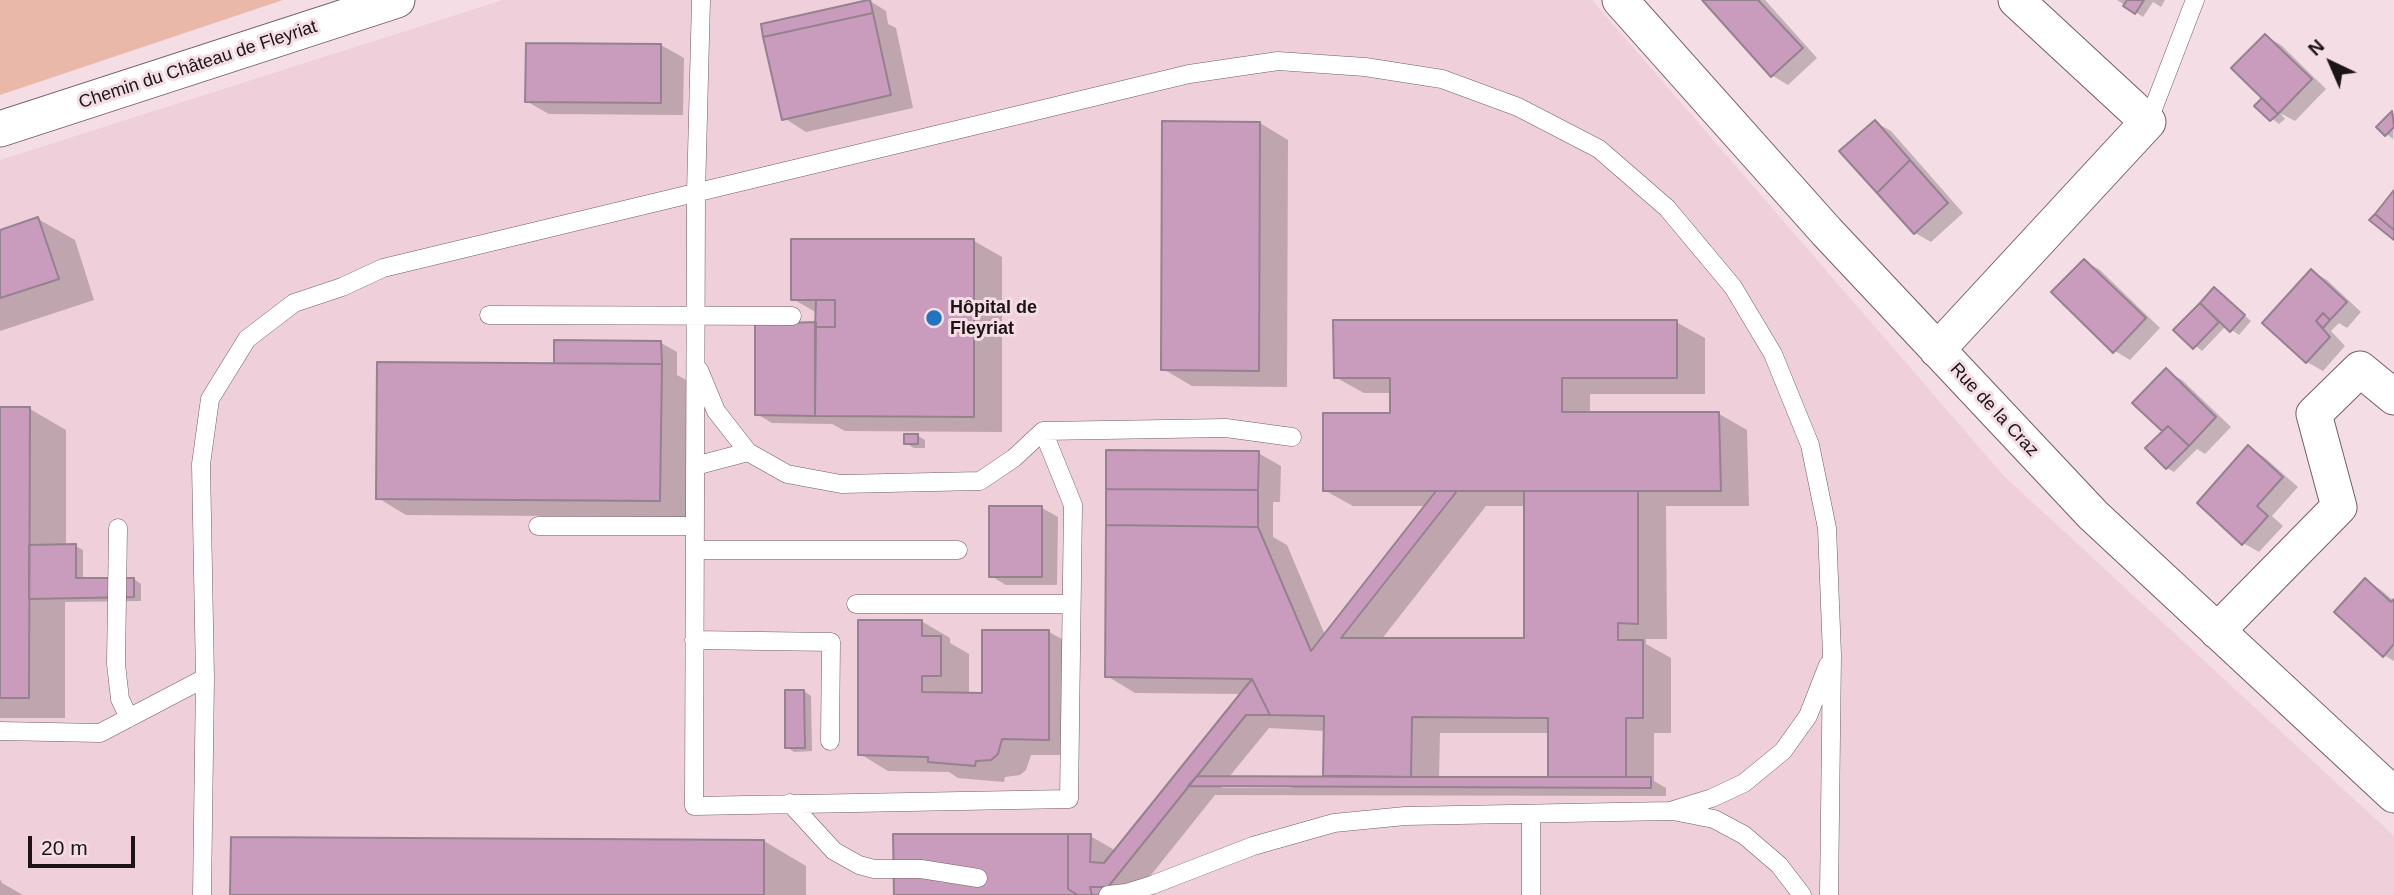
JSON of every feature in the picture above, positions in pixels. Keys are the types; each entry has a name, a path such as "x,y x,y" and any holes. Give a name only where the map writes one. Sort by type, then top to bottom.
{"street":[{"name":"Chemin du Château de Fleyriat","path":"0,129 397,0"},
{"name":"Rue de la Craz","path":"1620,0 1827,232 2093,514 2394,796"},
{"path":"1937,350 2148,122 2016,0"},
{"path":"2217,631 2339,507 2314,414 2360,369 2394,397"}],"lane":[{"path":"701,0 696,193 694,806 1069,799 1073,505 1043,431"},
{"path":"2148,122 2195,0"},
{"path":"202,895 205,678 201,464 210,399 247,339 294,303 342,287 383,268 1189,74 1278,61 1365,67 1442,79 1518,107 1599,149 1667,208 1734,288 1773,354 1810,445 1827,528 1832,655 1829,895"},
{"path":"489,315 793,316"},
{"path":"695,361 716,411 748,452 786,474 841,484 980,481 1014,458 1043,431 1226,428 1292,437"},
{"path":"695,466 748,452"},
{"path":"538,526 695,526"},
{"path":"118,528 116,664 120,699 129,718"},
{"path":"695,550 958,550"},
{"path":"856,604 1072,604"},
{"path":"694,640 831,642 830,741"},
{"path":"1670,811 1712,798 1744,783 1783,751 1808,716 1832,655"},
{"path":"0,731 100,733 205,678"},
{"path":"790,803 834,852 859,866 874,869 921,869 978,878"},
{"path":"1108,895 1152,885 1253,846 1334,823 1405,816 1670,811 1714,819 1744,835 1779,865 1802,895"},
{"path":"1531,814 1531,895"}],"shaded area":[{"path":"0,0 283,0 0,95"},
{"name":"Hôpital de Fleyriat","path":"503,0 1592,0 2004,476 2394,836 2394,895 0,895 0,160"}],"building":[{"path":"870,0 873,13 763,37 761,24"},
{"path":"1702,0 1758,0 1803,48 1771,77"},
{"path":"2127,0 2144,0 2135,14 2123,6"},
{"path":"873,13 891,95 782,120 763,37"},
{"path":"2265,34 2312,79 2278,114 2231,68"},
{"path":"526,43 661,44 661,103 525,102"},
{"path":"2262,98 2278,114 2270,121 2254,106"},
{"path":"2392,111 2394,127 2385,136 2376,127"},
{"path":"1875,120 1910,160 1877,193 1839,151"},
{"path":"1162,121 1260,122 1259,371 1161,370"},
{"path":"1910,160 1948,203 1914,234 1877,193"},
{"path":"2394,190 2394,230 2375,214"},
{"path":"2375,214 2394,230 2394,240 2369,220"},
{"path":"38,217 59,279 0,298 0,230"},
{"path":"791,239 974,239 974,417 815,416 815,327 835,327 835,300 791,300"},
{"path":"2084,259 2146,318 2113,353 2051,292"},
{"path":"2311,269 2347,302 2330,320 2323,313 2316,321 2330,337 2306,363 2262,323"},
{"path":"2214,287 2245,315 2230,332 2200,303"},
{"path":"816,300 835,300 835,327 815,327"},
{"path":"2200,303 2219,322 2193,349 2173,330"},
{"path":"2323,313 2330,320 2323,328 2316,321"},
{"path":"1333,320 1677,320 1677,378 1562,378 1562,412 1719,412 1721,491 1323,491 1323,413 1390,413 1390,378 1334,378"},
{"path":"816,322 815,416 755,415 755,324"},
{"path":"554,340 661,341 662,364 554,363"},
{"path":"377,362 662,364 660,501 376,499"},
{"path":"2166,368 2216,417 2189,446 2168,426 2162,431 2132,403"},
{"path":"0,407 30,407 29,698 0,698"},
{"path":"2168,426 2189,446 2166,469 2145,448"},
{"path":"904,434 918,434 918,444 904,444"},
{"path":"2248,445 2283,477 2257,506 2268,516 2242,545 2197,503"},
{"path":"1106,450 1259,451 1258,490 1106,489"},
{"path":"1106,489 1258,490 1258,527 1106,525"},
{"path":"1436,491 1457,491 1341,638 1524,638 1524,491 1638,491 1638,624 1618,623 1618,640 1643,640 1643,718 1626,718 1626,777 1548,777 1548,718 1412,717 1411,777 1323,776 1324,716 1270,715 1252,679 1105,677 1106,525 1258,527 1311,651"},
{"path":"989,506 1042,506 1042,577 989,577"},
{"path":"76,544 76,578 134,578 134,597 29,599 29,545"},
{"path":"2365,578 2391,602 2394,599 2394,644 2383,657 2334,612"},
{"path":"858,620 922,620 922,636 941,636 941,676 922,676 922,692 982,693 982,630 1049,630 1049,740 1002,739 998,754 991,760 976,761 975,766 928,762 928,757 858,755"},
{"path":"1252,679 1270,715 1246,715 1108,887 1090,887 1092,895 1078,895 1068,889 1068,834 1091,834 1090,862 1104,863"},
{"path":"785,690 804,690 805,748 785,748"},
{"path":"1197,776 1651,777 1651,788 1188,786"},
{"path":"893,834 1068,834 1068,889 1078,895 894,895"},
{"path":"231,837 764,840 764,895 230,895"},
{"path":"1090,887 1108,887 1102,895 1092,895"}],"place":[{"name":"Hôpital de Fleyriat","path":"934,318"}]}
